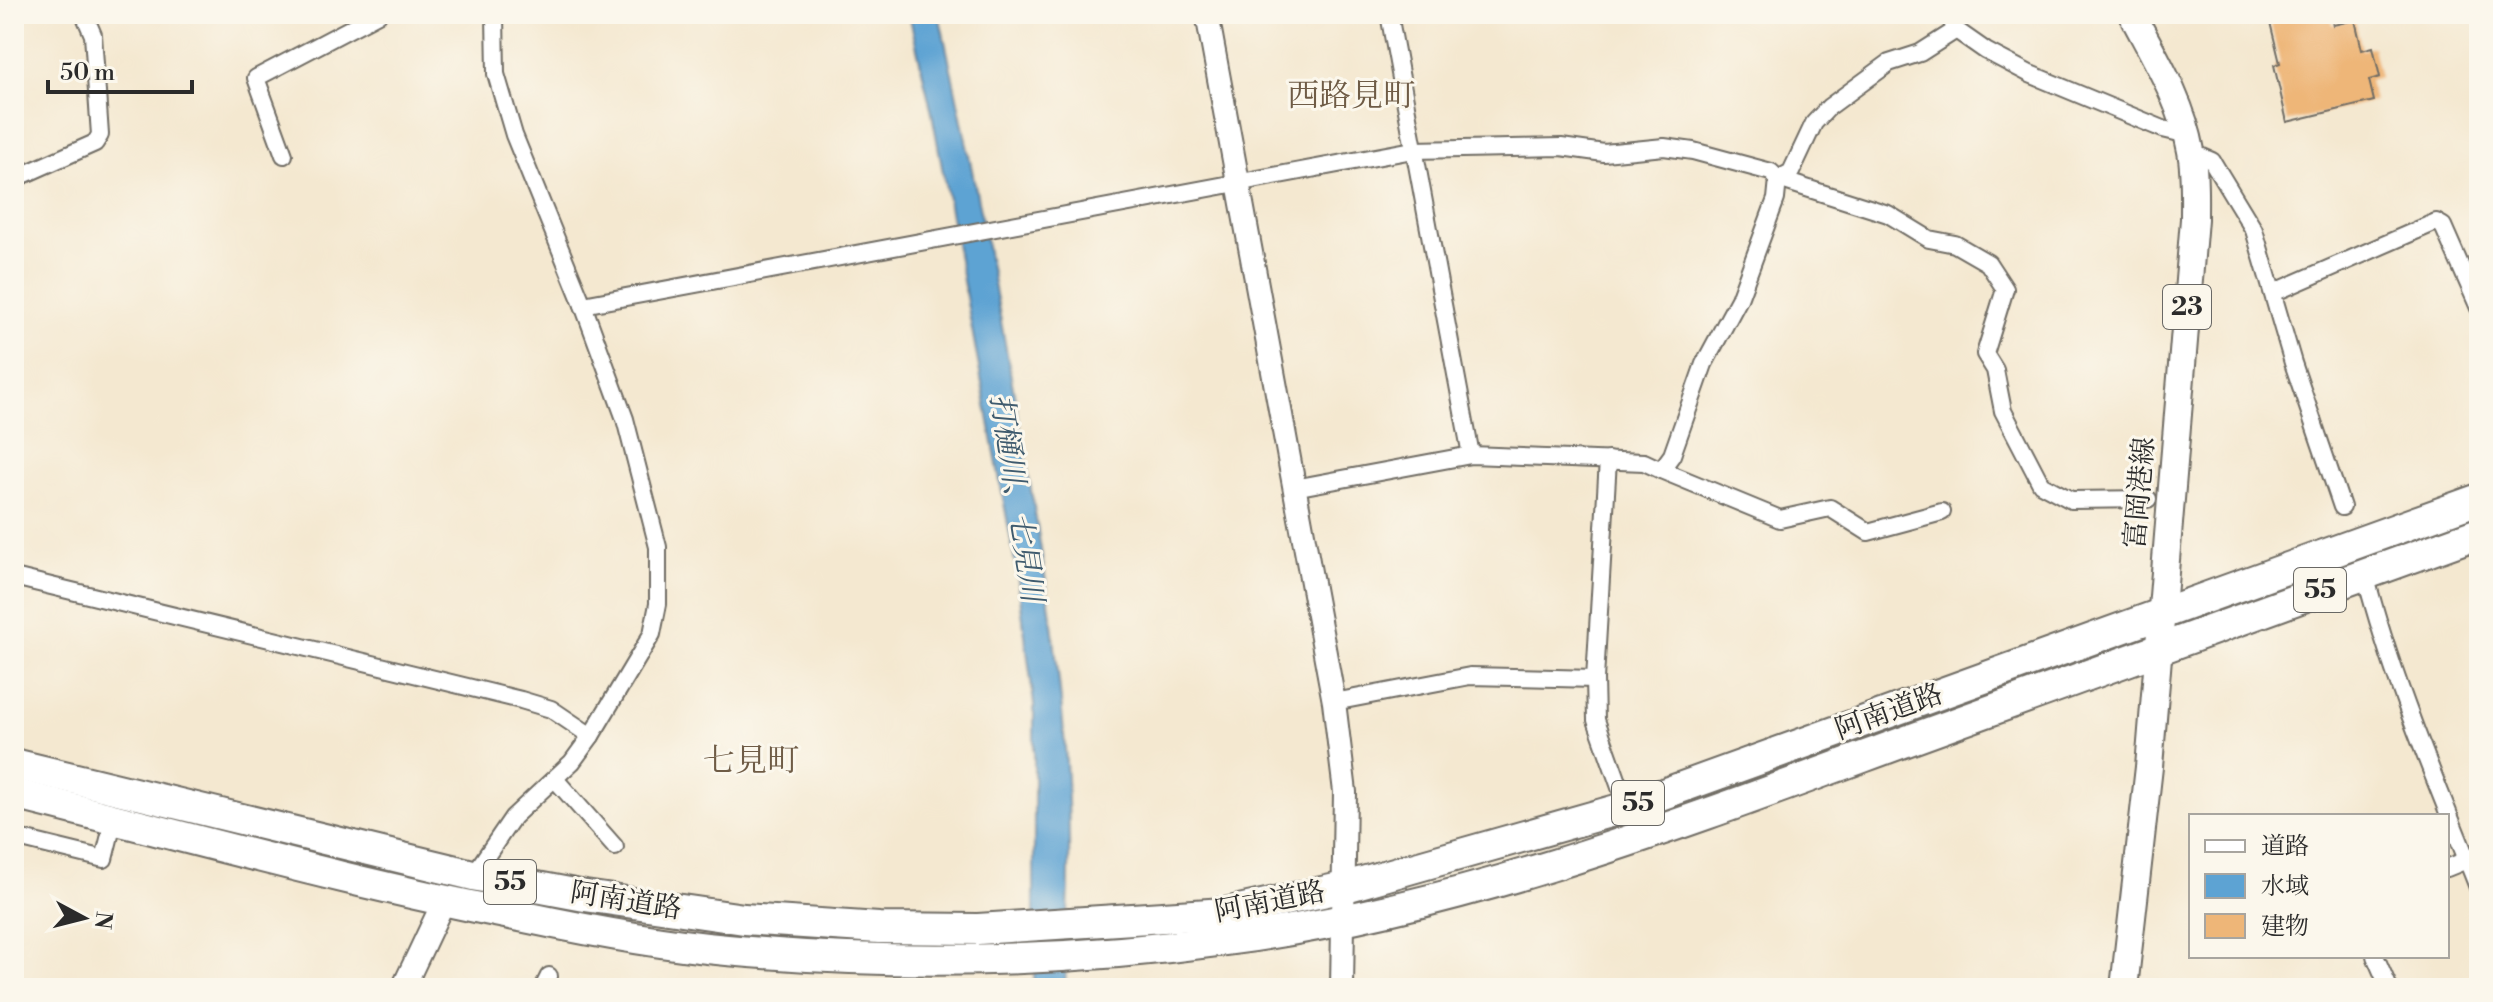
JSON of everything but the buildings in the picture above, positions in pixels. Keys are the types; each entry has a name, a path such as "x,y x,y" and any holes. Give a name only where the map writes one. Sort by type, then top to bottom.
{"highway":[{"name":"阿南道路","path":"14,764 473,875 585,896 744,919 879,928 1017,927 1225,913 1345,887 1627,807 2479,499"},
{"name":"阿南道路","path":"14,794 444,901 577,928 723,950 869,958 1009,958 1227,940 1343,919 1502,881 1654,834 2479,533"}],"main road":[{"name":"富岡港線","path":"2124,988 2160,647 2194,219 2190,143 2170,85 2132,14"}],"street":[{"path":"14,179 95,143 100,135 93,35 84,14"},
{"path":"284,155 256,78 378,14"},
{"path":"403,988 444,901 473,875 513,817 572,762 591,736 652,634 658,604 658,547 625,419 514,135 496,74 495,14"},
{"path":"1207,14 1334,702 1345,792 1342,988"},
{"path":"1389,14 1471,455"},
{"path":"1948,14 1956,30 1986,51 2030,74 2163,129 2190,143 2212,161 2254,230 2293,363 2342,507"},
{"path":"1778,179 1791,172 1814,123 1829,107 1889,63 1920,53 1956,30"},
{"path":"583,305 1413,150 1561,147 1604,153 1664,147 1693,151 1771,172 1778,179 1888,214 1929,239 1955,244 1988,263 2005,289 1985,354 1995,370 2003,411 2041,484 2071,500 2148,499"},
{"path":"1661,470 1672,455 1704,364 1739,299 1776,199 1778,179"},
{"path":"2273,293 2436,222 2443,226 2479,308"},
{"path":"1294,488 1471,455 1608,460 1644,462 1780,519 1830,508 1868,532 1942,512"},
{"path":"1608,460 1595,679 1596,720 1627,807"},
{"path":"2365,574 2414,727 2473,858 2479,890"},
{"path":"14,577 521,700 551,709 591,736"},
{"path":"1334,702 1470,676 1595,679"},
{"path":"555,779 615,847"},
{"path":"14,837 104,859 114,819"},
{"path":"2449,867 2473,858"},
{"path":"2376,958 2389,988"}],"water":[{"name":"打樋川、七見川","path":"909,14 939,14 989,258 1044,566 1064,728 1067,783 1069,875 1065,988 1034,988 1034,704 1017,573 932,113"}],"district":[{"name":"西路見町","path":"1351,96"},
{"name":"七見町","path":"751,761"}]}
